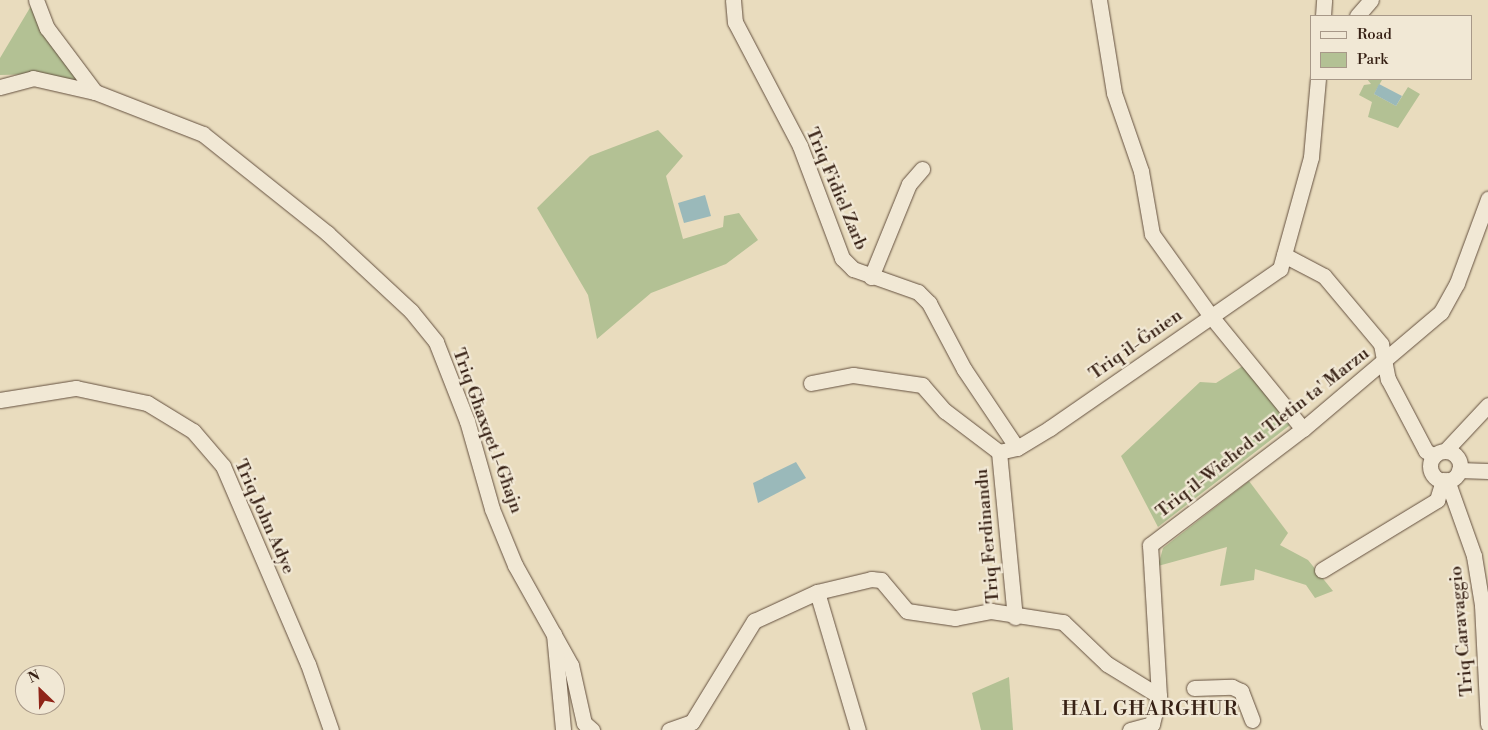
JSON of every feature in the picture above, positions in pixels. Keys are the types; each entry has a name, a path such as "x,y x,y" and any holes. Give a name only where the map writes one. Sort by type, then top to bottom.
{"street":[{"path":"36,0 47,28 95,92"},
{"name":"Triq Fidiel Zarb","path":"733,0 735,22 800,146 842,258 853,269 871,277 918,292 929,303 964,368 1017,448"},
{"path":"1099,0 1114,93 1141,171 1152,234 1210,315 1303,429"},
{"path":"1323,15 1324,0"},
{"path":"1358,15 1371,0"},
{"name":"Triq Għaxqet l-Għajn","path":"0,87 33,78 95,92 203,134 327,233 411,311 436,342 467,421 492,509 515,565 554,630 571,665 584,723 592,730"},
{"name":"Triq il-Ġnien","path":"999,452 1017,448 1280,269 1311,158 1318,80"},
{"path":"871,277 909,184 922,169"},
{"name":"Triq il-Wieħed u Tletin ta' Marzu","path":"1153,727 1159,696 1150,544 1303,429 1441,312 1457,283 1488,199"},
{"path":"1284,255 1324,276 1381,344 1388,379 1426,451 1457,457 1450,477 1437,500 1322,570"},
{"path":"811,383 853,376 922,385 945,412 999,452"},
{"name":"Triq John Adye","path":"0,400 76,388 147,403 193,431 223,466 308,664 331,730"},
{"path":"1488,404 1439,454 1430,469 1450,477 1488,471"},
{"name":"Triq Ferdinandu","path":"999,452 1014,617"},
{"name":"Triq Caravaggio","path":"1450,477 1474,556 1482,605 1488,724"},
{"path":"671,730 692,722 754,622 817,592 881,580 907,612 955,618 991,611 1014,617 1063,622 1107,664 1159,696"},
{"path":"817,592 858,730"},
{"path":"554,630 554,669 563,730"},
{"path":"1194,688 1232,687 1241,691 1252,720"},
{"path":"1130,730 1153,727"}],"green space":[{"path":"31,6 42,32 80,83 40,74 0,75 0,58"},
{"path":"1368,80 1382,80 1374,94 1396,106 1408,87 1420,94 1398,128 1368,117 1372,102 1359,95 1364,85 1371,84"},
{"path":"658,130 683,156 666,176 683,239 723,227 724,216 739,213 758,240 726,264 651,293 597,339 588,295 537,208 590,156"},
{"path":"1246,364 1290,425 1158,527 1121,456 1200,382 1216,383"},
{"path":"1249,481 1288,533 1280,545 1308,560 1333,591 1315,598 1306,585 1255,569 1254,580 1220,586 1227,547 1158,566 1163,548"},
{"path":"1009,677 1013,730 981,730 972,693"}],"water":[{"path":"1379,84 1402,96 1396,106 1374,94"},
{"path":"705,195 711,216 684,223 678,203"},
{"path":"796,462 806,478 758,503 753,483"}],"district":[{"name":"ĦAL GĦARGĦUR","path":"1150,709"}]}
